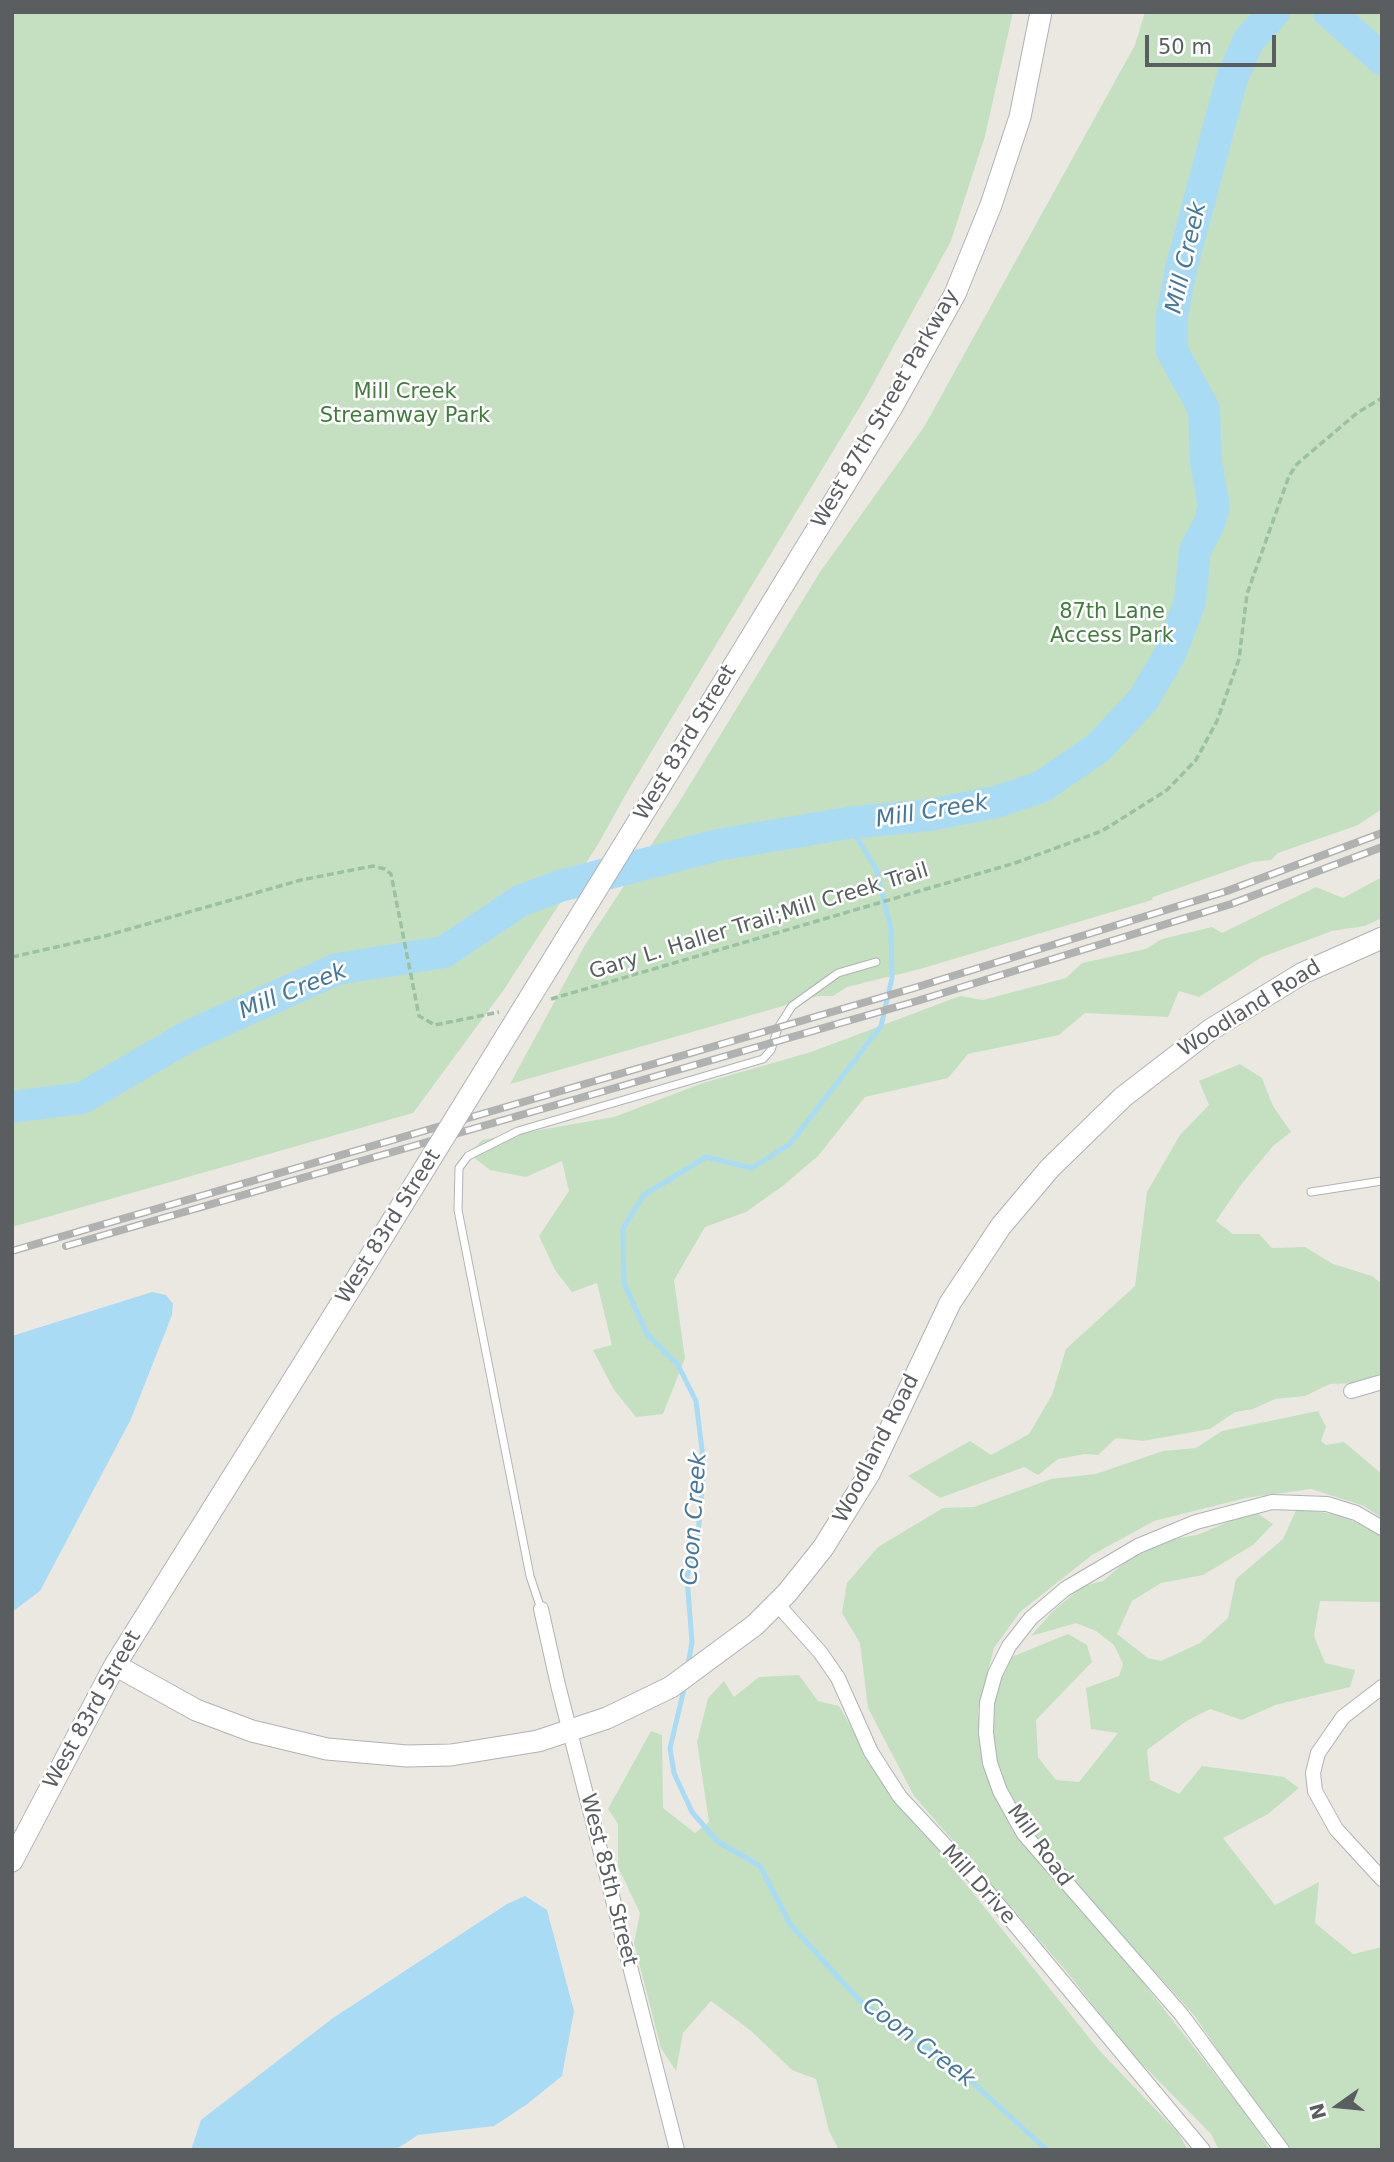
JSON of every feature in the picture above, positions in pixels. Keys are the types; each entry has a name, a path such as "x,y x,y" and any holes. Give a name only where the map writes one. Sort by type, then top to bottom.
{"main road":[{"name":"West 87th Street Parkway","path":"774,597 892,407 955,294 990,205 1020,117 1041,12"},
{"name":"West 83rd Street","path":"12,1861 115,1665 359,1275 774,597"},
{"name":"Woodland Road","path":"115,1665 214,1717 274,1737 327,1749 437,1757 510,1747 570,1732 636,1706 692,1674 744,1634 777,1604 811,1564 847,1512 961,1284 1002,1226 1050,1168 1123,1097 1210,1030 1303,973 1382,938"}],"street":[{"path":"1351,1391 1382,1382"},
{"name":"Mill Road","path":"1282,2150 1196,2032 1024,1834 1000,1791 990,1763 986,1733 987,1703 995,1674 1009,1646 1031,1618 1065,1589 1138,1546 1196,1522 1272,1502 1328,1504 1356,1513 1382,1528"},
{"name":"Mill Drive","path":"777,1604 820,1652 838,1678 871,1752 900,1797 981,1884 1203,2150"},
{"name":"West 85th Street","path":"541,1609 677,2150"},
{"path":"1382,1687 1343,1717 1318,1753 1313,1773 1315,1791 1336,1829 1382,1880"}],"lane":[{"path":"541,1609 530,1576 458,1210 459,1168 468,1156 518,1131 763,1059 771,1050 778,1028 792,1006 838,972 876,962"},
{"path":"1311,1192 1382,1181"}],"path":[{"name":"Gary L. Haller Trail;Mill Creek Trail","path":"547,1000 1015,863 1083,839 1143,806 1182,776 1208,741 1239,659 1247,594 1289,476 1297,464 1357,413 1382,398"},
{"path":"12,957 105,936 212,904 359,868 385,869 391,874 394,886 419,1016 435,1025 509,1010"}],"green space":[{"name":"Mill Creek Streamway Park","path":"12,12 1013,12 985,136 951,241 867,395 597,846 503,991 413,1113 12,1227"},
{"name":"87th Lane Access Park","path":"1145,12 1382,12 1382,809 1358,825 1278,853 1271,860 1253,862 1153,897 1152,900 920,969 847,987 833,996 818,996 510,1084 585,945 678,804 820,572 924,427 1135,45"},
{"path":"1382,877 1382,918 1365,926 1332,931 1262,957 1199,997 1179,991 1168,1017 1085,1013 1059,1035 968,1054 948,1078 865,1097 818,1156 784,1185 746,1212 705,1227 674,1280 685,1358 663,1414 636,1417 614,1390 593,1350 612,1345 597,1283 572,1292 555,1270 539,1236 569,1191 562,1161 526,1177 490,1170 469,1154 482,1140 614,1117 703,1083 811,1052 960,996 983,1000 1066,978 1082,963 1146,949 1162,939 1212,927 1222,933 1316,887 1343,898"},
{"path":"1240,1064 1262,1078 1273,1106 1291,1132 1273,1146 1216,1221 1233,1234 1259,1234 1272,1248 1305,1247 1333,1264 1372,1276 1382,1284 1382,1373 1358,1383 1330,1384 1305,1396 1275,1399 1253,1409 1235,1412 1210,1429 1143,1441 1116,1438 1098,1455 1085,1454 1058,1459 1038,1475 1024,1467 940,1498 908,1476 970,1441 991,1455 1029,1434 1052,1395 1066,1349 1135,1286 1147,1192 1180,1135 1209,1105 1199,1081"},
{"path":"1318,1411 1326,1427 1321,1441 1326,1445 1344,1442 1382,1474 1382,1518 1364,1506 1311,1489 1246,1498 1154,1521 1092,1555 1020,1612 994,1648 978,1710 985,1771 1029,1851 1127,1962 1254,2124 1270,2150 1219,2150 1211,2134 1130,2052 1067,1972 914,1796 868,1708 860,1643 842,1613 847,1583 878,1547 943,1508 974,1507 1051,1479 1096,1474 1163,1451 1196,1448 1222,1431"},
{"path":"1297,1508 1343,1516 1382,1536 1382,1602 1320,1601 1314,1636 1325,1663 1355,1670 1350,1687 1275,1705 1242,1720 1210,1709 1185,1722 1147,1750 1150,1780 1179,1794 1202,1766 1284,1777 1299,1788 1268,1814 1223,1838 1275,1905 1319,1882 1315,1923 1353,1954 1382,1947 1382,2150 1286,2150 1194,2015 1034,1838 996,1767 991,1730 996,1691 1009,1658 1068,1634 1087,1645 1092,1662 1036,1720 1038,1757 1056,1780 1079,1782 1118,1733 1091,1729 1086,1688 1119,1676 1123,1664 1114,1645 1096,1631 1076,1623 1031,1636 1052,1612 1083,1586 1103,1581 1129,1559 1162,1541 1197,1535 1254,1511 1273,1524 1253,1545 1203,1575 1161,1583 1132,1601 1117,1634 1148,1658 1161,1661 1200,1643 1228,1618 1236,1579 1283,1539"},
{"path":"799,1675 818,1701 839,1706 876,1770 920,1827 1099,2050 1178,2133 1188,2150 839,2150 829,2131 816,2079 792,2070 750,2030 711,2001 683,2033 676,2071 661,2048 634,1943 640,1913 618,1867 618,1824 608,1809 651,1731 662,1735 663,1808 695,1833 709,1822 697,1742 708,1698 724,1681 734,1697 759,1677"}],"water":[{"path":"152,1292 166,1295 173,1304 172,1315 131,1419 40,1591 12,1612 12,1336"},
{"path":"525,1896 547,1910 574,2011 562,2076 526,2105 494,2126 418,2135 395,2150 191,2150 201,2120 333,2018 507,1904"}],"waterway":[{"name":"Mill Creek","path":"12,1107 82,1098 189,1036 337,969 444,952 520,901 560,886 718,845 848,823 929,815 996,802 1041,787 1098,748 1143,700 1170,654 1190,602 1195,550 1209,524 1214,507 1206,462 1204,409 1172,351 1172,316 1181,269 1232,78 1249,40 1274,12"},
{"name":"Mill Creek","path":"1329,12 1382,59"},
{"name":"Coon Creek","path":"688,1665 692,1642 687,1577 698,1535 704,1466 696,1401 678,1365 647,1334 624,1283 623,1228 644,1195 706,1157 752,1168 790,1144 881,1026 892,978 891,929 876,869 848,823"},
{"name":"Coon Creek","path":"685,1685 670,1748 674,1773 692,1812 717,1841 760,1866 790,1924 859,2000 962,2073 1047,2150"}],"railway":[{"path":"12,1251 914,988 1227,891 1382,833"},
{"path":"66,1246 917,1001 1231,904 1382,847"}]}
